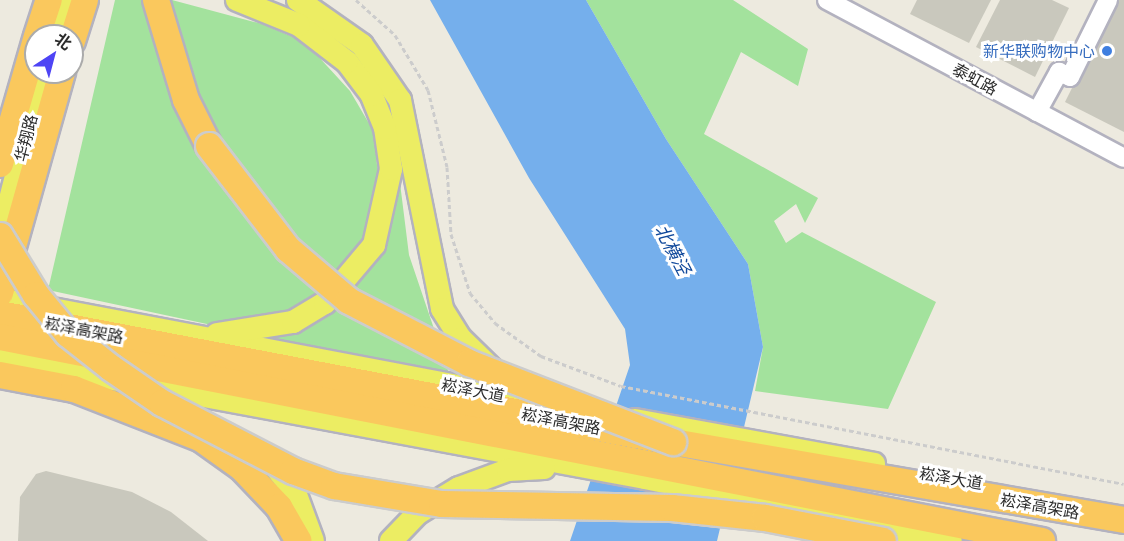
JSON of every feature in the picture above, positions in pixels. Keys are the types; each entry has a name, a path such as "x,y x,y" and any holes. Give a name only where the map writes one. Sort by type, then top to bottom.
{"highway":[{"path":"41,24 49,0"},
{"path":"77,24 85,0"},
{"path":"156,0 186,100 209,146 288,249 332,286 417,340 673,442"},
{"path":"0,164 24,82"},
{"path":"0,292 59,84"},
{"path":"0,237 62,326 111,368 162,403 293,471 334,486 442,504 672,508 765,518 883,541"},
{"name":"崧泽高架路","path":"0,314 673,442 1124,520"},
{"name":"崧泽高架路","path":"0,337 1042,541"},
{"path":"0,375 74,389 200,438 250,476 279,507 299,541"}],"main road":[{"path":"57,24 64,0"},
{"path":"196,336 292,322 325,303 374,245 387,203 390,159 372,95 347,62 299,26 237,0"},
{"path":"298,0 363,45 382,69 400,100 411,140 432,277 442,309 483,363 538,401"},
{"name":"华翔路","path":"0,237 40,84"},
{"name":"崧泽大道","path":"0,299 797,450 1124,509"},
{"path":"0,358 578,466 951,541"},
{"path":"155,388 260,447 295,492 314,541"},
{"path":"391,541 418,513 459,488 507,470 578,466"}],"street":[{"name":"泰虹路","path":"827,0 1124,158"},
{"path":"1037,112 1059,72 1070,77 1108,0"}],"path":[{"path":"356,0 395,35 428,90 447,167 452,234 470,294 495,323 532,349 592,378 771,418 1124,484"}],"green space":[{"path":"115,0 172,0 262,24 305,42 350,91 374,132 378,176 400,183 409,255 450,376 48,290"},
{"path":"586,0 733,0 808,49 798,86 741,52 704,134 818,198 805,223 796,204 774,221 786,243 802,232 936,302 888,409 755,391 763,347 748,264 666,139"}],"water":[{"name":"北横泾","path":"430,0 586,0 666,139 748,264 763,347 717,541 570,541 630,365 625,329 529,178"}],"building":[{"path":"917,0 991,0 969,43 910,14"},
{"path":"1000,0 1052,0 1069,8 1035,77 976,47"},
{"name":"新华联购物中心","path":"1116,0 1124,0 1124,132 1065,102"},
{"path":"46,471 132,492 171,512 208,541 18,541 20,497 36,474"}],"place":[{"name":"新华联购物中心","path":"1107,51"}]}
